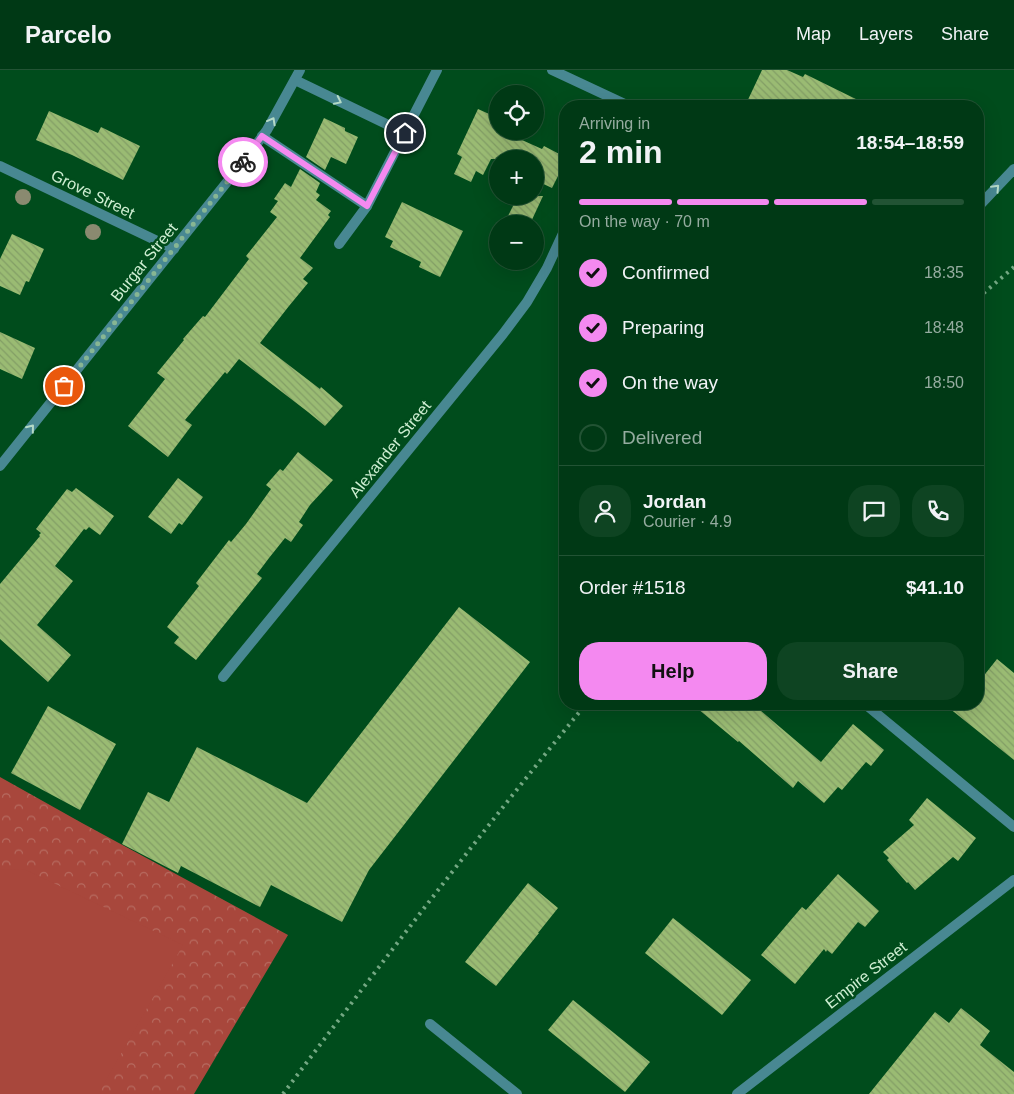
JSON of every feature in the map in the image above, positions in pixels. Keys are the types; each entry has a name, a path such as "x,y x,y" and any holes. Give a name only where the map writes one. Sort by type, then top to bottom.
{"street":[{"name":"Burgar Street","path":"1,463 174,249 262,136 300,70"},
{"path":"339,244 367,206 437,70"},
{"path":"552,70 614,100"},
{"path":"294,80 405,133"},
{"path":"262,136 367,206"},
{"name":"Grove Street","path":"0,166 174,249"},
{"path":"984,200 1014,168"},
{"name":"Alexander Street","path":"223,678 504,334 527,302 547,268 559,242"},
{"path":"872,710 1014,827"},
{"name":"Empire Street","path":"737,1094 1014,880"},
{"path":"430,1024 517,1094"}],"green space":[{"path":"0,777 288,935 194,1094 0,1094"},
{"path":"0,869 26,870 183,945 98,1094 0,1094"}],"building":[{"path":"762,70 787,70 803,77 805,74 858,100 748,100"},
{"path":"478,109 489,114 489,140 522,140 542,149 544,146 559,154 559,174 552,188 544,184 544,150 489,150 489,163 483,175 476,171 471,182 454,174 462,157 457,154"},
{"path":"49,111 98,133 101,127 140,146 123,180 36,140"},
{"path":"324,118 345,128 345,131 358,137 346,164 331,157 325,170 306,157"},
{"path":"300,169 320,183 316,192 320,195 316,200 331,211 328,215 330,217 300,258 313,268 303,279 308,283 260,343 320,389 321,387 343,406 325,426 239,359 227,374 225,372 185,420 192,425 168,457 128,426 165,379 157,373 183,339 203,316 205,317 249,259 246,256 277,217 270,212 278,201 274,199 285,183 291,187"},
{"path":"402,202 463,231 440,277 419,267 421,262 390,247 393,241 385,237"},
{"path":"514,205 539,205 534,215 508,215"},
{"path":"12,234 44,249 29,282 26,281 20,295 0,286 0,259"},
{"path":"0,332 35,348 22,379 0,369"},
{"path":"298,452 333,480 310,505 299,522 303,525 291,542 285,538 257,574 262,578 196,660 174,643 179,637 167,627 199,586 196,583 229,540 231,542 246,524 271,489 266,485 280,469 283,471"},
{"path":"178,478 203,497 182,525 179,523 171,534 148,517"},
{"path":"76,488 114,516 100,535 89,527 86,530 84,529 55,566 73,581 37,625 71,655 48,682 0,639 0,584 40,536 41,533 36,529 67,489 72,492"},
{"path":"459,607 530,662 369,870 342,922 271,885 260,907 181,866 178,873 122,844 148,792 169,802 197,747 307,803"},
{"path":"997,659 1014,673 1014,760 952,710 984,710 984,675"},
{"path":"48,706 116,744 80,810 11,773"},
{"path":"699,710 760,710 821,762 853,724 884,750 871,766 866,762 842,790 838,787 824,803 798,781 793,788"},
{"path":"927,798 976,838 958,861 953,857 915,890 887,860 889,858 883,852 914,825 909,820"},
{"path":"838,874 879,911 865,927 858,922 832,954 824,949 795,984 761,955 802,907 806,910"},
{"path":"528,883 558,908 496,986 465,962"},
{"path":"673,918 751,980 722,1015 645,953"},
{"path":"573,1000 650,1062 625,1092 548,1030"},
{"path":"961,1008 990,1031 980,1045 1014,1072 1014,1094 869,1094 935,1012 949,1023"}],"railway":[{"path":"984,293 1014,267"},
{"path":"283,1094 433,897 581,710"}],"way so far":[{"path":"64,386 243,162"}],"route":[{"path":"243,162 262,136 367,206 405,133"}]}
